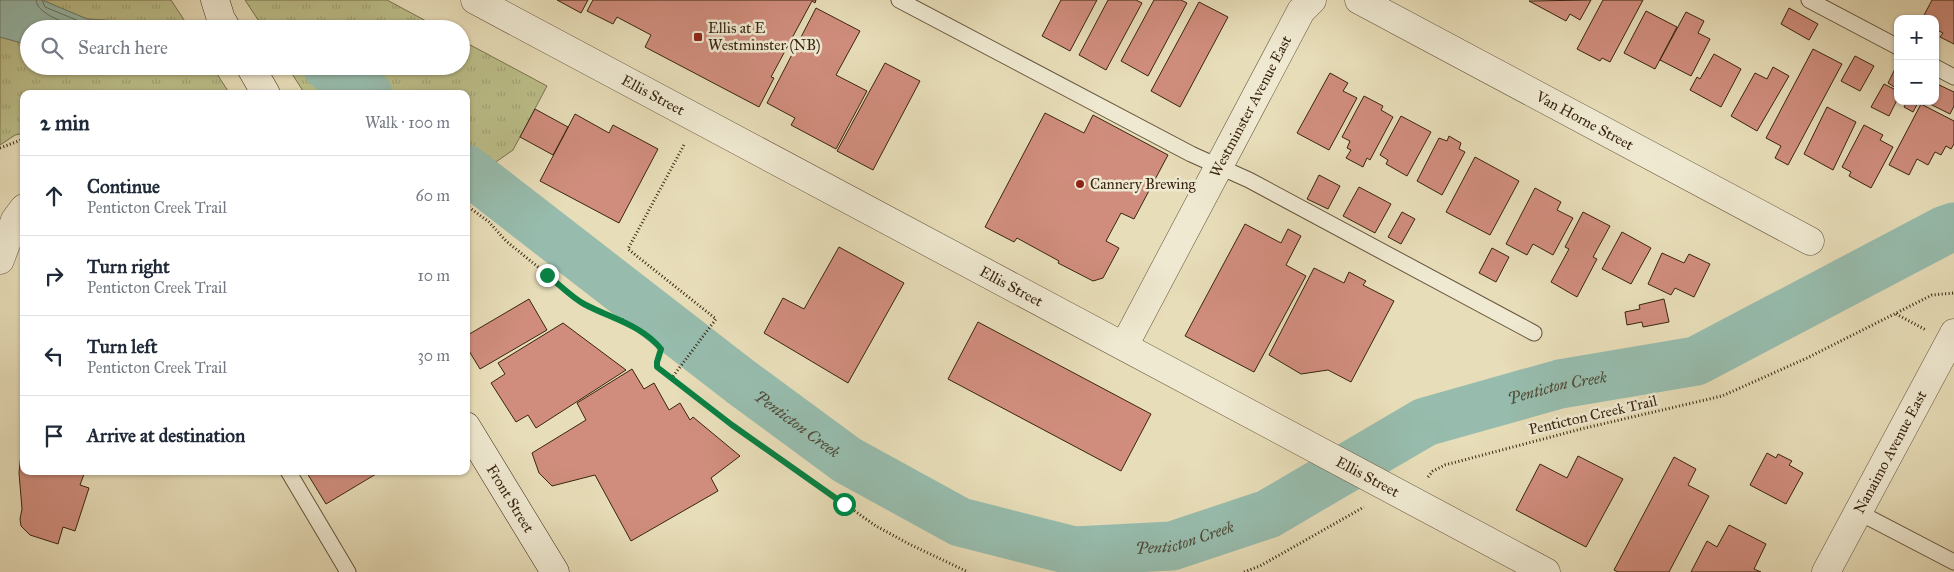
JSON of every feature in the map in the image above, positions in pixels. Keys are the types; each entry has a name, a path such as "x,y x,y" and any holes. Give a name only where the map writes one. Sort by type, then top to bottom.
{"street":[{"path":"200,0 221,16"},
{"name":"Ellis Street","path":"475,0 1546,572"},
{"name":"Westminster Avenue East","path":"1124,346 1301,11 1312,0"},
{"name":"Van Horne Street","path":"1359,0 1810,241"},
{"path":"0,260 14,220 20,213"},
{"name":"Nanaimo Avenue East","path":"1826,572 1952,337"},
{"name":"Front Street","path":"470,433 555,572"}],"lane":[{"path":"899,0 1191,154 1249,180 1534,333"},
{"path":"1809,0 1894,45"},
{"path":"1939,69 1954,77"},
{"path":"290,475 348,572"},
{"path":"1858,512 1954,562"}],"path":[{"path":"671,379 716,319 628,249 697,119"},
{"path":"0,148 20,140"},
{"path":"470,207 489,222 506,241 581,302 597,311 623,320 656,342 661,349 657,367 732,425 876,526 968,572"},
{"name":"Penticton Creek Trail","path":"1244,572 1260,566 1392,489 1424,483 1433,471 1445,465 1580,429 1722,396 1807,358 1932,295 1954,293"},
{"path":"1896,314 1952,337"}],"green space":[{"path":"42,0 171,0 184,20 101,20 87,19"},
{"path":"245,0 387,0 424,20 258,20"},
{"path":"0,37 20,43 20,75 218,75 227,90 20,90 20,134 0,145"},
{"path":"470,45 547,86 513,150 470,180 470,90 302,90 293,75 470,75"}],"water":[{"path":"0,0 42,0 87,19 101,20 20,20 20,43 0,37"}],"building":[{"path":"557,0 588,0 581,13"},
{"path":"593,0 816,0 815,3 812,1 771,77 774,78 759,107 645,47 651,35 617,17 613,24 587,11"},
{"path":"1061,0 1097,0 1070,51 1042,36"},
{"path":"1108,0 1136,0 1142,3 1106,70 1079,55"},
{"path":"1154,0 1181,0 1187,3 1148,76 1121,61"},
{"path":"1591,0 1580,20 1570,14 1566,21 1529,1"},
{"path":"1603,0 1643,0 1610,62 1602,58 1600,61 1577,49"},
{"path":"1932,0 1954,0 1954,44 1940,37 1943,33 1939,31 1939,15 1924,15"},
{"path":"1199,2 1228,17 1180,107 1151,91"},
{"path":"816,8 860,31 836,75 867,91 836,149 791,125 795,118 767,103"},
{"path":"1789,8 1818,24 1809,40 1781,24"},
{"path":"1646,11 1677,27 1655,69 1624,53"},
{"path":"1686,12 1704,21 1698,33 1710,39 1691,76 1660,60"},
{"path":"1813,49 1842,64 1788,165 1775,158 1781,146 1766,138"},
{"path":"1714,54 1741,69 1721,107 1690,90 1697,77 1700,79"},
{"path":"1855,56 1874,66 1860,91 1841,81"},
{"path":"885,63 920,81 873,170 837,151"},
{"path":"1773,67 1789,76 1757,131 1731,116 1755,73 1767,79"},
{"path":"1894,71 1894,87 1888,83"},
{"path":"1330,73 1348,83 1343,91 1357,98 1329,150 1297,133"},
{"path":"1884,84 1894,89 1894,105 1889,116 1871,107"},
{"path":"1939,85 1954,92 1954,106 1950,114 1932,105 1939,105"},
{"path":"1364,96 1383,106 1381,110 1393,117 1370,160 1367,158 1363,167 1346,158 1351,150 1347,148 1350,141 1342,137"},
{"path":"1905,105 1917,105 1913,112 1904,107"},
{"path":"1920,105 1954,121 1954,144 1951,149 1946,146 1941,155 1935,152 1928,165 1917,159 1909,175 1889,165"},
{"path":"1827,107 1856,122 1833,170 1804,154"},
{"path":"535,109 568,127 553,155 520,137"},
{"name":"Cannery Brewing","path":"1045,113 1084,133 1093,115 1168,155 1134,219 1121,213 1106,241 1119,248 1103,278 1093,281 1058,263 1059,261 1017,238 1014,242 985,227"},
{"path":"575,114 609,133 613,125 658,149 619,223 540,181"},
{"path":"1401,116 1431,132 1407,176 1386,164 1388,160 1380,155"},
{"path":"1864,125 1883,135 1880,140 1893,147 1871,188 1849,176 1851,172 1842,167"},
{"path":"1449,136 1461,143 1459,149 1465,152 1442,195 1417,181 1439,138 1447,141"},
{"path":"1475,157 1519,181 1490,235 1446,212"},
{"path":"1319,175 1340,186 1328,209 1307,199"},
{"path":"1359,187 1391,204 1375,233 1343,216"},
{"path":"1535,188 1561,202 1557,210 1573,218 1553,255 1533,244 1527,255 1506,244"},
{"path":"1402,212 1415,219 1401,244 1388,237"},
{"path":"1583,212 1610,226 1593,257 1597,259 1577,297 1551,282 1569,249 1565,247"},
{"path":"1245,224 1281,243 1288,229 1301,236 1286,265 1306,276 1254,372 1185,336"},
{"path":"1622,232 1651,248 1631,284 1602,269"},
{"path":"839,247 904,283 848,383 764,333 783,298 804,309"},
{"path":"1492,248 1509,257 1496,282 1479,273"},
{"path":"1662,253 1684,263 1689,254 1710,264 1694,297 1675,288 1671,295 1648,284"},
{"path":"1314,268 1344,283 1349,272 1366,281 1363,285 1394,301 1351,382 1328,370 1301,374 1269,355"},
{"path":"529,299 547,330 480,369 470,353 470,334"},
{"path":"1664,299 1669,322 1643,327 1642,322 1627,325 1625,312 1640,309 1639,305"},
{"path":"978,322 1151,414 1121,471 948,379"},
{"path":"563,323 626,370 536,428 528,415 516,422 491,383 505,374 498,363"},
{"path":"632,369 644,389 654,383 669,410 680,403 690,420 693,417 740,456 711,478 718,491 631,541 595,475 552,486 539,473 532,453 586,420 577,403"},
{"path":"1767,453 1776,458 1778,454 1792,461 1789,465 1803,473 1786,504 1750,485"},
{"path":"1578,456 1623,479 1586,547 1516,510 1540,464 1567,478"},
{"path":"1674,457 1696,469 1688,485 1709,496 1669,572 1618,572 1614,570"},
{"path":"20,463 20,475 84,475 80,485 89,488 75,531 63,527 58,544 30,535 21,526 22,509 19,473"},
{"path":"308,475 374,475 326,504"},
{"path":"1729,525 1766,544 1754,569 1761,572 1691,572 1707,541 1717,547"}],"waterway":[{"name":"Penticton Creek","path":"340,75 362,90"},
{"name":"Penticton Creek","path":"470,172 741,382 847,460 960,522 1074,551 1172,546 1268,514 1425,422 1560,384 1696,361 1954,227"}],"place":[{"name":"Ellis at E Westminster (NB)","path":"698,37"},
{"name":"Cannery Brewing","path":"1080,184"}],"route":[{"path":"547,275 581,302 597,311 623,320 656,342 661,349 657,367 732,425 844,504"}]}
